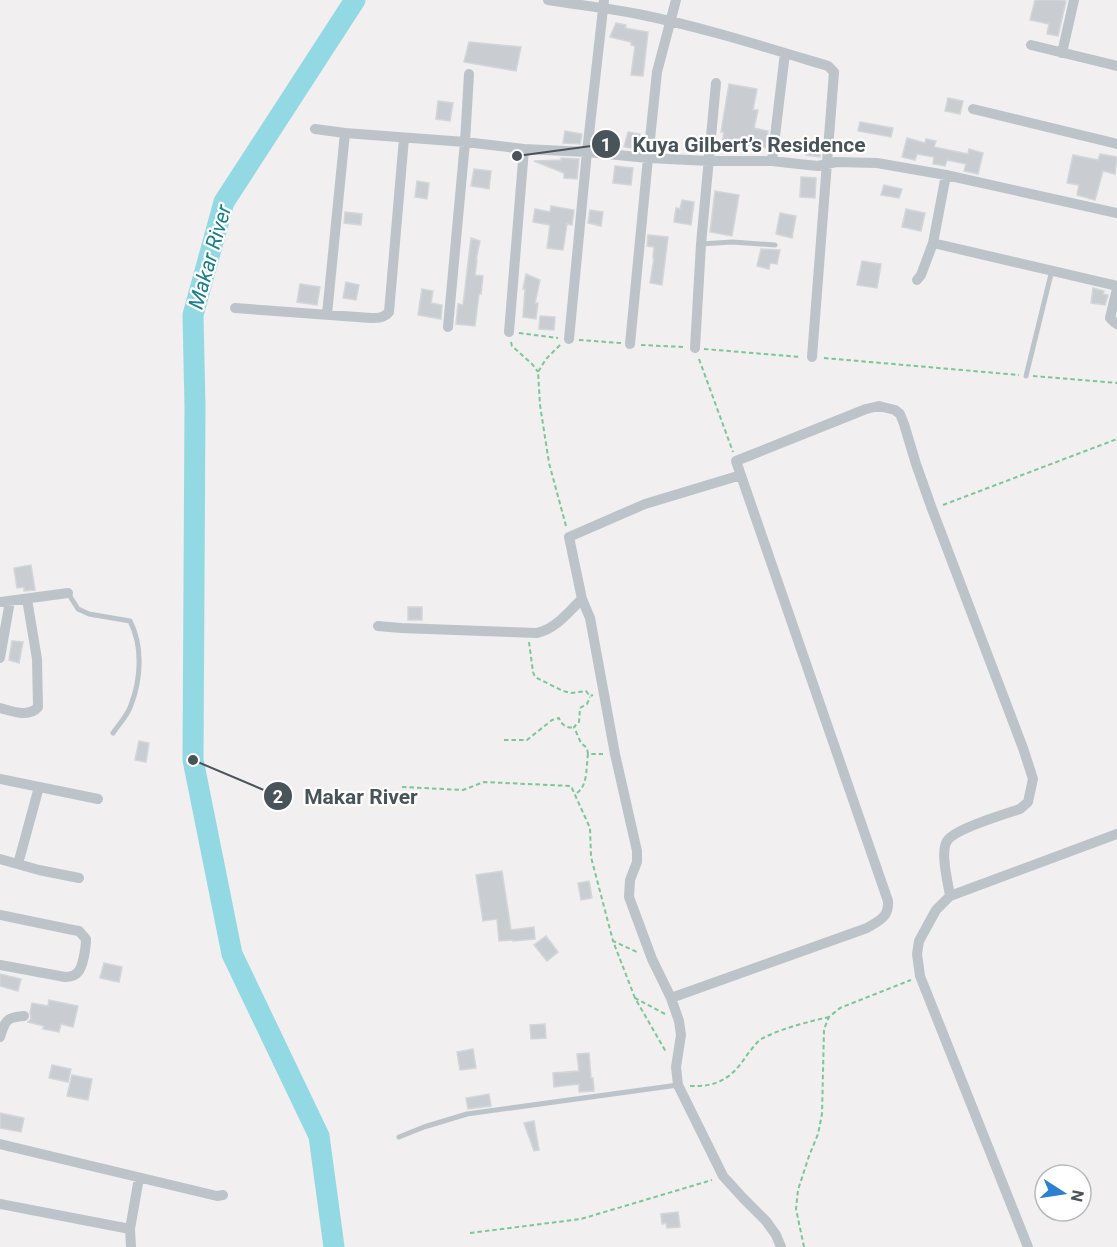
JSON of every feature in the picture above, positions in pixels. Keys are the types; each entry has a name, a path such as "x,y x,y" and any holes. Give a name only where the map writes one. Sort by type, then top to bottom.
{"street":[{"path":"548,0 603,4 785,53 828,66 834,72 812,357"},
{"path":"630,344 657,72 676,0"},
{"path":"1062,53 1074,0"},
{"path":"569,339 603,4"},
{"path":"1031,45 1117,66"},
{"path":"772,161 785,53"},
{"path":"448,327 469,74"},
{"path":"694,348 700,244 716,82"},
{"path":"973,109 1117,144"},
{"path":"315,129 345,134 648,158 772,161 818,166 845,162 877,163 946,175 1117,213"},
{"path":"327,314 345,134"},
{"path":"235,308 371,318 382,318 388,312 405,138"},
{"path":"509,332 524,149"},
{"path":"917,280 933,243 946,175"},
{"path":"933,243 1117,287 1110,318 1117,324"},
{"path":"671,998 867,928 885,916 889,906 736,461 866,409 879,406 895,410 900,414 932,509 1033,779 1028,802 1020,809 958,832 947,840 945,859 950,896"},
{"path":"741,474 645,504 569,537 582,599 590,618 615,754 637,851 637,862 630,880 629,897 652,959 671,998 679,1021 681,1035 676,1067 678,1085 723,1176 766,1221 781,1247"},
{"path":"0,658 5,602 68,593"},
{"path":"0,708 29,714 38,707 37,659 27,599"},
{"path":"378,626 528,633 546,631 582,599"},
{"path":"0,779 98,799"},
{"path":"18,864 39,787"},
{"path":"1028,1247 920,976 917,954 920,941 936,910 950,896 1117,834"},
{"path":"0,859 78,878"},
{"path":"0,915 74,930 86,939 81,969 71,977 0,964"},
{"path":"0,1037 9,1018 24,1016"},
{"path":"0,1144 212,1195 223,1195"},
{"path":"131,1247 130,1229 139,1178"},
{"path":"0,1204 130,1229"}],"lane":[{"path":"700,244 732,242 775,245"},
{"path":"1026,376 1052,270"},
{"path":"68,593 78,609 89,614 130,621 135,630 140,664 135,689 131,707 113,733"},
{"path":"399,1137 467,1114 678,1085"}],"path":[{"path":"509,332 512,346 538,372 540,405 549,463 569,537"},
{"path":"538,372 558,346 569,339"},
{"path":"694,348 736,461"},
{"path":"932,509 1117,439"},
{"path":"528,633 533,672 536,677 563,691 571,693 585,691 590,696"},
{"path":"590,696 604,693"},
{"path":"504,740 527,740 552,720 559,718 562,724 570,728 574,727 579,722 580,708 587,704 590,696"},
{"path":"574,727 581,743 587,748 588,754 584,784 576,794"},
{"path":"588,754 615,754"},
{"path":"402,787 464,790 484,782 572,786 590,828 591,857 613,941 635,998 676,1067"},
{"path":"613,941 652,959"},
{"path":"678,1085 693,1087 720,1083 732,1074 761,1039 829,1017 840,1008 920,976"},
{"path":"635,998 679,1021"},
{"path":"804,1247 796,1209 798,1190 818,1134 822,1114 824,1029 829,1017"},
{"path":"470,1233 581,1218 723,1176"}],"building":[{"path":"1035,0 1066,1 1058,36 1047,34 1049,24 1030,20"},
{"path":"616,23 626,25 625,28 648,32 643,76 631,75 635,46 631,45 631,42 610,37"},
{"path":"469,42 521,47 516,71 464,62"},
{"path":"729,84 757,89 753,110 758,110 754,128 768,131 766,148 722,144 724,132 721,132"},
{"path":"948,98 963,101 960,114 945,111"},
{"path":"438,101 453,103 450,121 436,119"},
{"path":"860,122 893,128 891,137 858,131"},
{"path":"565,131 582,134 580,144 563,143"},
{"path":"628,132 640,134 637,149 624,147"},
{"path":"907,138 925,143 926,139 936,141 934,147 968,154 969,149 983,153 978,174 964,171 966,164 947,160 945,166 933,164 934,157 917,154 915,160 902,157"},
{"path":"807,141 821,142 820,157 806,155"},
{"path":"1100,154 1117,157 1115,174 1103,171 1095,200 1077,195 1079,185 1067,183 1073,155 1098,160"},
{"path":"561,158 579,159 577,179 564,178 564,173 534,161 561,160"},
{"path":"615,166 633,168 631,185 613,183"},
{"path":"474,169 491,171 489,189 471,186"},
{"path":"801,177 816,178 815,198 800,197"},
{"path":"417,181 429,183 427,199 415,197"},
{"path":"884,185 902,189 899,198 881,195"},
{"path":"715,191 739,195 732,236 710,232"},
{"path":"682,200 694,202 691,225 674,222 676,208 680,209"},
{"path":"551,206 574,210 572,225 567,224 563,250 547,248 550,225 533,222 535,209 550,212"},
{"path":"906,209 925,213 921,231 902,227"},
{"path":"590,210 603,212 601,226 588,223"},
{"path":"345,212 362,214 361,225 344,223"},
{"path":"780,213 796,216 792,238 776,234"},
{"path":"648,235 668,237 662,285 650,283 654,247 647,246"},
{"path":"471,238 480,241 475,275 483,276 475,326 456,324 458,304 463,305"},
{"path":"761,249 780,250 777,264 770,263 769,269 757,266"},
{"path":"862,261 881,264 877,288 857,285"},
{"path":"526,274 540,280 535,303 538,303 536,319 523,317 525,289 523,289"},
{"path":"346,282 359,285 356,300 343,298"},
{"path":"300,284 320,287 317,305 297,302"},
{"path":"1093,288 1104,291 1103,294 1108,295 1105,305 1091,303"},
{"path":"422,289 433,291 431,303 442,305 441,319 418,315"},
{"path":"540,316 555,317 554,330 539,329"},
{"path":"31,565 35,590 24,591 24,587 17,588 14,568"},
{"path":"408,607 422,607 422,620 408,620"},
{"path":"12,641 23,642 19,663 9,660"},
{"path":"139,741 149,743 146,762 135,760"},
{"path":"502,871 511,930 534,927 535,939 499,941 497,919 483,921 476,875"},
{"path":"589,881 592,898 581,900 578,883"},
{"path":"546,936 558,952 547,961 534,945"},
{"path":"104,963 122,967 119,982 100,978"},
{"path":"0,974 21,979 18,991 0,986"},
{"path":"49,1000 78,1006 73,1027 61,1024 59,1032 43,1029 44,1026 28,1022 31,1019 32,1003 48,1006"},
{"path":"545,1024 546,1038 531,1039 530,1025"},
{"path":"473,1049 476,1068 460,1070 457,1052"},
{"path":"589,1053 594,1091 579,1092 579,1084 554,1087 553,1073 579,1071 577,1054"},
{"path":"52,1065 71,1069 68,1082 49,1078"},
{"path":"72,1075 92,1079 88,1100 67,1096"},
{"path":"489,1094 491,1106 468,1109 466,1098"},
{"path":"0,1113 24,1118 21,1132 0,1128"},
{"path":"534,1121 539,1150 534,1151 524,1123"},
{"path":"678,1212 680,1227 667,1228 666,1223 662,1224 661,1214"}],"waterway":[{"name":"Makar River","path":"334,1247 319,1136 232,954 193,760 195,407 193,315 224,202 355,0"}],"place":[{"name":"Kuya Gilbert’s Residence","path":"517,156"},
{"name":"Makar River","path":"193,760"}]}
